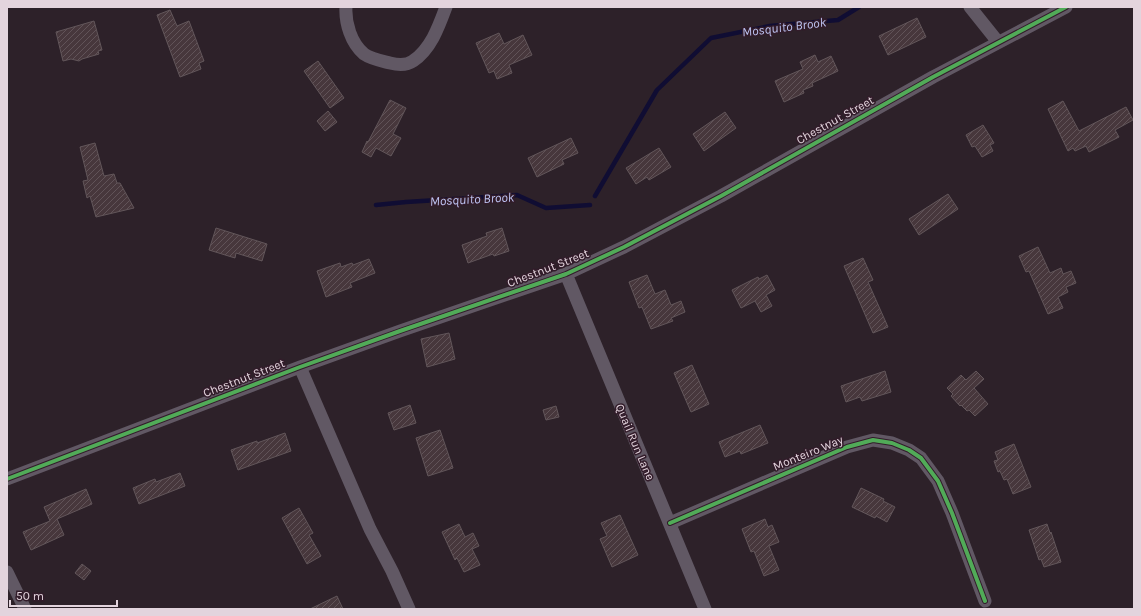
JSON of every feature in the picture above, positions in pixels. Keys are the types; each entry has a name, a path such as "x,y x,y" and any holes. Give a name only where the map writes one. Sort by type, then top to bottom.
{"street":[{"path":"346,7 348,29 356,45 365,54 380,61 399,65 412,62 419,57 438,29 446,7"},
{"path":"970,7 998,42"},
{"name":"Chestnut Street","path":"7,479 300,367 566,274 624,247 721,196 893,99 1066,7"},
{"name":"Quail Run Lane","path":"566,274 706,609"},
{"path":"300,367 370,529 392,571 409,609"},
{"name":"Monteiro Way","path":"670,523 847,447 873,440 892,443 909,450 921,458 938,481 952,513 985,601"},
{"path":"7,572 25,609"}],"building":[{"path":"170,10 177,26 189,21 204,61 199,63 201,69 180,77 157,15"},
{"path":"917,18 926,37 888,55 879,36"},
{"path":"94,21 102,50 98,51 99,54 79,61 71,59 63,61 56,32"},
{"path":"499,33 504,44 523,35 532,55 509,65 512,73 497,79 494,71 489,73 476,43"},
{"path":"815,55 818,62 831,56 838,71 812,83 813,86 803,90 804,93 784,102 775,81 803,69 800,62"},
{"path":"318,61 344,98 330,108 304,71"},
{"path":"390,100 406,108 393,134 401,138 391,156 376,148 371,157 362,152"},
{"path":"1063,101 1079,131 1126,107 1133,120 1115,130 1119,137 1089,152 1086,146 1075,151 1073,148 1068,151 1048,109"},
{"path":"328,111 337,122 325,131 317,121"},
{"path":"725,112 736,128 704,151 693,134"},
{"path":"983,125 994,143 990,145 993,151 982,157 975,146 972,147 966,135"},
{"path":"571,138 578,153 562,160 564,164 537,177 528,158"},
{"path":"95,143 104,176 114,174 117,183 120,183 134,208 96,217 90,196 87,198 83,181 88,180 80,147"},
{"path":"659,148 671,167 649,180 647,177 636,184 626,168"},
{"path":"948,194 958,209 919,235 909,219"},
{"path":"216,228 267,244 262,261 236,253 235,258 209,250"},
{"path":"502,228 509,251 494,256 493,254 468,263 462,245 487,236 486,233"},
{"path":"1038,247 1050,273 1061,268 1063,274 1071,271 1076,283 1066,287 1068,292 1058,297 1063,308 1048,314 1029,271 1026,272 1019,256"},
{"path":"863,258 873,280 868,282 888,327 873,333 844,266"},
{"path":"369,259 375,273 350,283 352,287 326,297 317,271 340,263 341,267 352,263 353,265"},
{"path":"647,275 655,294 665,290 671,305 681,301 685,312 671,318 673,321 651,329 642,307 639,308 629,282"},
{"path":"767,275 775,290 766,295 772,306 761,312 755,301 741,308 732,290 758,277 759,279"},
{"path":"449,333 455,359 427,367 421,339"},
{"path":"692,365 709,404 691,412 674,373"},
{"path":"885,371 891,392 862,401 860,397 846,402 841,386"},
{"path":"976,371 984,379 974,388 988,404 975,416 969,410 967,411 961,405 960,406 951,396 953,394 947,388 961,375 966,380"},
{"path":"410,405 416,423 394,430 388,413"},
{"path":"556,406 559,417 546,420 543,410"},
{"path":"760,425 768,443 741,454 740,451 725,457 719,442"},
{"path":"440,430 453,468 428,476 416,438"},
{"path":"285,433 291,451 238,470 231,450"},
{"path":"1014,444 1031,487 1013,494 1007,479 1004,480 1000,471 998,472 994,461 998,460 995,452"},
{"path":"180,473 185,486 139,504 133,488 155,479 156,482"},
{"path":"861,488 884,499 883,501 895,507 887,522 852,507"},
{"path":"86,489 92,504 57,519 64,535 31,550 23,532 50,521 44,507"},
{"path":"299,508 313,533 309,535 321,556 307,564 282,518"},
{"path":"620,515 638,555 612,567 600,539 607,536 601,523"},
{"path":"765,519 768,527 772,525 779,542 769,546 779,570 764,576 754,551 751,552 742,529"},
{"path":"459,524 465,537 473,533 479,546 472,549 480,565 464,572 457,558 455,560 442,532"},
{"path":"1047,524 1061,562 1044,567 1041,559 1039,560 1029,530"},
{"path":"82,564 91,571 84,580 75,573"},
{"path":"337,596 343,609 310,609"}],"waterway":[{"name":"Mosquito Brook","path":"595,196 657,90 711,38 770,26 838,20 859,7"},
{"name":"Mosquito Brook","path":"376,205 517,195 546,208 590,205"}],"cycle path":[{"path":"7,479 300,367 566,274 624,247 721,196 933,77 1066,7"},
{"path":"670,523 847,447 873,440 892,443 909,450 921,458 938,481 952,513 985,601"}]}
